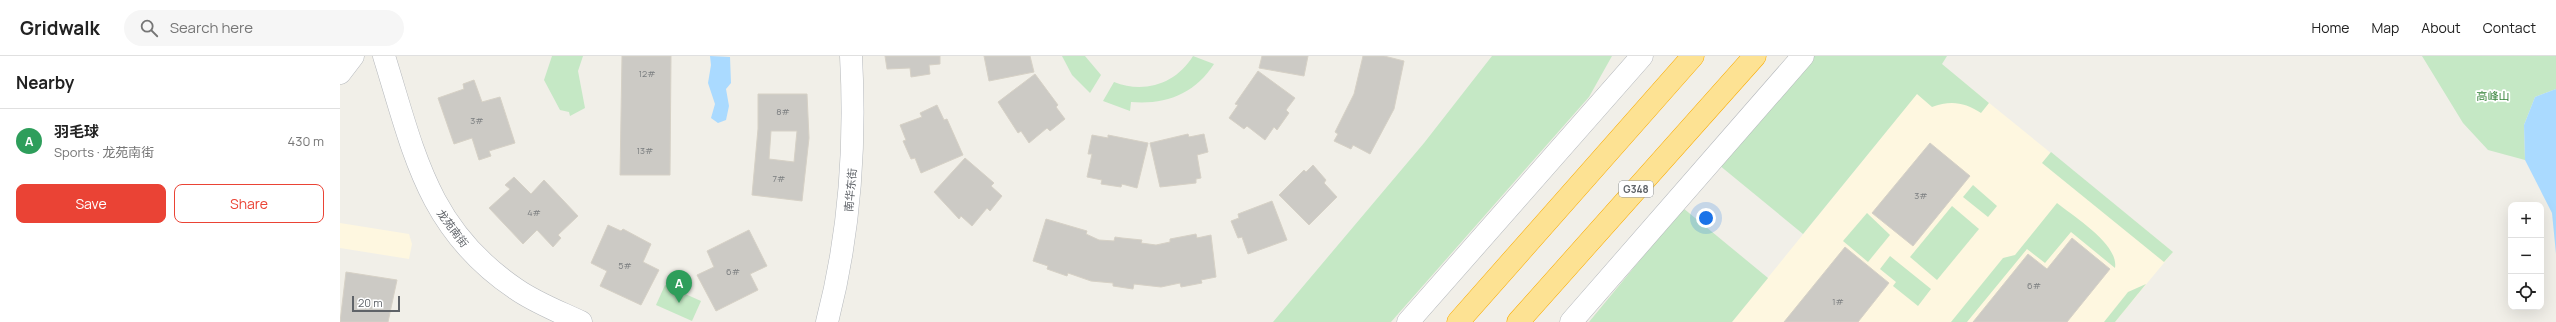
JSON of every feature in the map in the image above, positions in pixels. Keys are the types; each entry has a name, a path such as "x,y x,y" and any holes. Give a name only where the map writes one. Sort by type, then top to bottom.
{"highway":[{"path":"1458,322 1693,56"},
{"name":"G348","path":"1518,322 1755,56"}],"street":[{"path":"340,73 353,56"},
{"name":"龙苑南街","path":"384,56 415,157 440,214 473,254 493,273 532,298 581,322"},
{"name":"南华东街","path":"827,322 836,286 850,195 854,111 851,56"},
{"path":"1408,322 1642,56"},
{"path":"1571,322 1803,56"}],"shaded area":[{"path":"1941,64 2173,252 2115,322 1732,322"},
{"path":"340,223 409,234 412,244 409,259 340,248"}],"green space":[{"path":"552,56 583,56 578,71 585,108 570,116 569,112 560,110 544,80"},
{"path":"1062,56 1085,56 1101,75 1090,93 1072,75"},
{"path":"1193,56 1214,64 1198,83 1178,95 1156,102 1131,102 1130,111 1103,101 1114,82 1137,87 1158,84 1178,74"},
{"path":"1492,56 1612,56 1589,97 1391,322 1273,322 1424,143"},
{"path":"1812,56 1947,56 1942,64 1989,103 1981,113 1969,106 1957,103 1945,103 1932,107 1917,94 1803,234 1719,165"},
{"name":"高峰山","path":"2422,56 2556,56 2556,89 2535,97 2524,125 2525,160 2488,150 2463,123"},
{"path":"2051,152 2173,252 2164,262 2042,163"},
{"path":"1973,185 1997,206 1988,217 1963,197"},
{"path":"2057,203 2084,223 2103,241 2110,250 2114,259 2115,268 2071,232 2045,263 2027,249 1967,322 1951,322 2003,258 2015,255"},
{"path":"1952,206 1979,229 1937,280 1910,257"},
{"path":"1683,208 1768,278 1732,322 1589,322"},
{"path":"1867,213 1890,235 1868,262 1843,241"},
{"path":"1890,256 1931,289 1918,306 1893,286 1896,282 1880,269"},
{"path":"2146,284 2115,322 2104,322 2128,292"},
{"path":"665,285 701,301 692,321 656,305"}],"water":[{"path":"710,56 730,57 731,83 726,89 729,106 726,120 718,123 711,118 715,104 708,83 711,65"},
{"path":"2556,89 2556,254 2552,213 2525,160 2524,125 2535,97"}],"building":[{"path":"622,56 671,56 670,175 620,175"},
{"path":"885,56 940,56 940,64 929,65 930,74 911,77 910,68 887,69"},
{"path":"984,56 1030,56 1034,72 989,81"},
{"path":"1262,56 1308,56 1304,76 1259,68"},
{"path":"1363,56 1384,56 1404,61 1394,109 1370,154 1353,145 1351,149 1334,141 1338,134 1335,132 1354,94"},
{"path":"1258,71 1295,98 1286,110 1289,113 1277,130 1274,127 1265,140 1247,126 1244,129 1229,118 1238,105 1235,104"},
{"path":"1035,74 1058,105 1056,107 1065,119 1050,131 1047,128 1029,143 1021,131 1018,133 998,102"},
{"path":"474,80 482,102 500,97 515,143 489,151 491,156 479,160 472,138 454,144 438,98 464,89 463,84"},
{"path":"758,94 807,94 809,138 802,201 752,195 758,129","holes":["771,131 797,131 794,162 769,159"]},
{"path":"937,105 944,120 947,119 963,155 921,173 915,158 911,159 903,141 906,140 900,125 922,117 920,113"},
{"path":"1188,134 1189,137 1204,134 1208,152 1197,155 1201,178 1196,179 1196,183 1160,187 1150,143"},
{"path":"1092,135 1108,138 1108,135 1148,143 1137,188 1122,184 1121,187 1101,184 1102,180 1087,177 1092,154 1088,154"},
{"path":"1930,143 1970,176 1913,246 1872,213"},
{"path":"965,158 994,183 991,186 1002,196 990,211 987,208 972,226 961,216 959,219 934,192"},
{"path":"1313,165 1326,180 1324,183 1337,197 1309,225 1279,195 1304,170 1306,172"},
{"path":"514,177 531,194 544,180 578,216 558,235 561,238 553,247 537,230 523,244 489,208 510,189 505,185"},
{"path":"1272,201 1287,240 1248,254 1242,237 1238,238 1231,221 1239,218 1238,214"},
{"path":"1046,219 1087,231 1086,234 1099,240 1114,241 1115,237 1142,240 1141,243 1156,245 1170,242 1170,239 1196,234 1197,238 1211,235 1216,277 1201,280 1202,283 1181,287 1180,283 1161,287 1134,284 1133,289 1113,286 1113,283 1091,281 1068,273 1067,276 1047,269 1048,266 1033,261"},
{"path":"608,225 621,231 623,229 651,244 643,262 659,270 641,305 600,286 607,271 591,263"},
{"path":"749,230 767,266 750,274 758,290 716,311 697,275 714,267 707,251"},
{"path":"2072,238 2110,269 2067,322 1973,322 2028,254 2047,269"},
{"path":"1845,247 1889,283 1858,322 1784,322"},
{"path":"346,272 397,280 388,322 340,322"}],"place":[{"name":"羽毛球","path":"679,303"}]}
